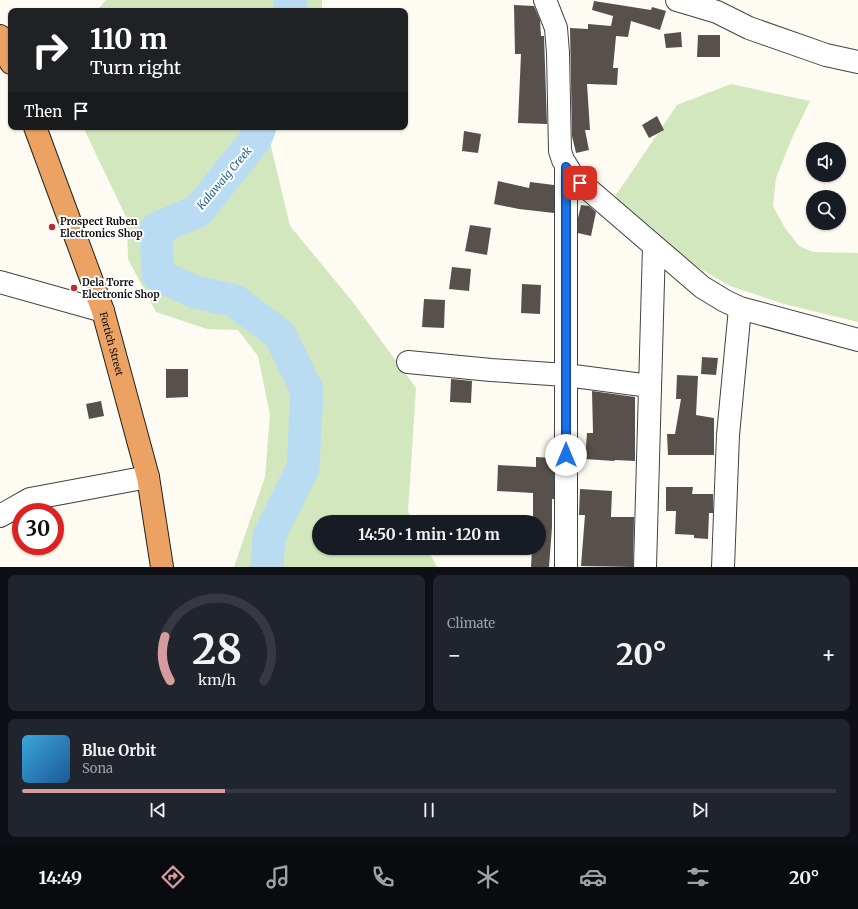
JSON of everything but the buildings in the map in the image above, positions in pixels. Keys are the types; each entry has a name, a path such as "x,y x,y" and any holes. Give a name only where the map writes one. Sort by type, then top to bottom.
{"highway":[{"path":"0,36 8,56"},
{"name":"Fortich Street","path":"36,130 104,311 148,478 162,567"}],"street":[{"path":"545,0 556,28 558,53 559,139 562,160 573,176 702,287 725,301 740,308 858,340"},
{"path":"677,0 716,12 749,28 826,55 858,62"},
{"path":"566,167 566,567"},
{"path":"645,567 654,246"},
{"path":"0,282 104,311"},
{"path":"723,567 728,435 740,308"},
{"path":"408,362 566,375 650,386"},
{"path":"0,516 30,499 148,478"}],"green space":[{"path":"106,0 322,0 322,8 99,8"},
{"path":"731,84 810,101 792,138 776,178 773,206 785,228 799,246 813,252 858,253 858,322 784,304 730,286 682,258 614,198 677,105"},
{"path":"84,130 273,130 269,138 290,226 352,301 416,388 408,511 410,515 312,515 312,555 431,555 437,567 234,567 265,477 270,415 258,356 238,330 207,329 156,312 128,259 127,219"}],"waterway":[{"name":"Kalawaig Creek","path":"290,8 291,0"},
{"name":"Kalawaig Creek","path":"259,130 255,140 198,211 156,229 158,275 195,292 235,301 280,335 307,390 303,468 269,536 267,567"}],"place":[{"name":"Prospect Ruben Electronics Shop","path":"52,227"},
{"name":"Dela Torre Electronic Shop","path":"74,288"}],"route":[{"path":"566,455 566,167 580,183"}]}
